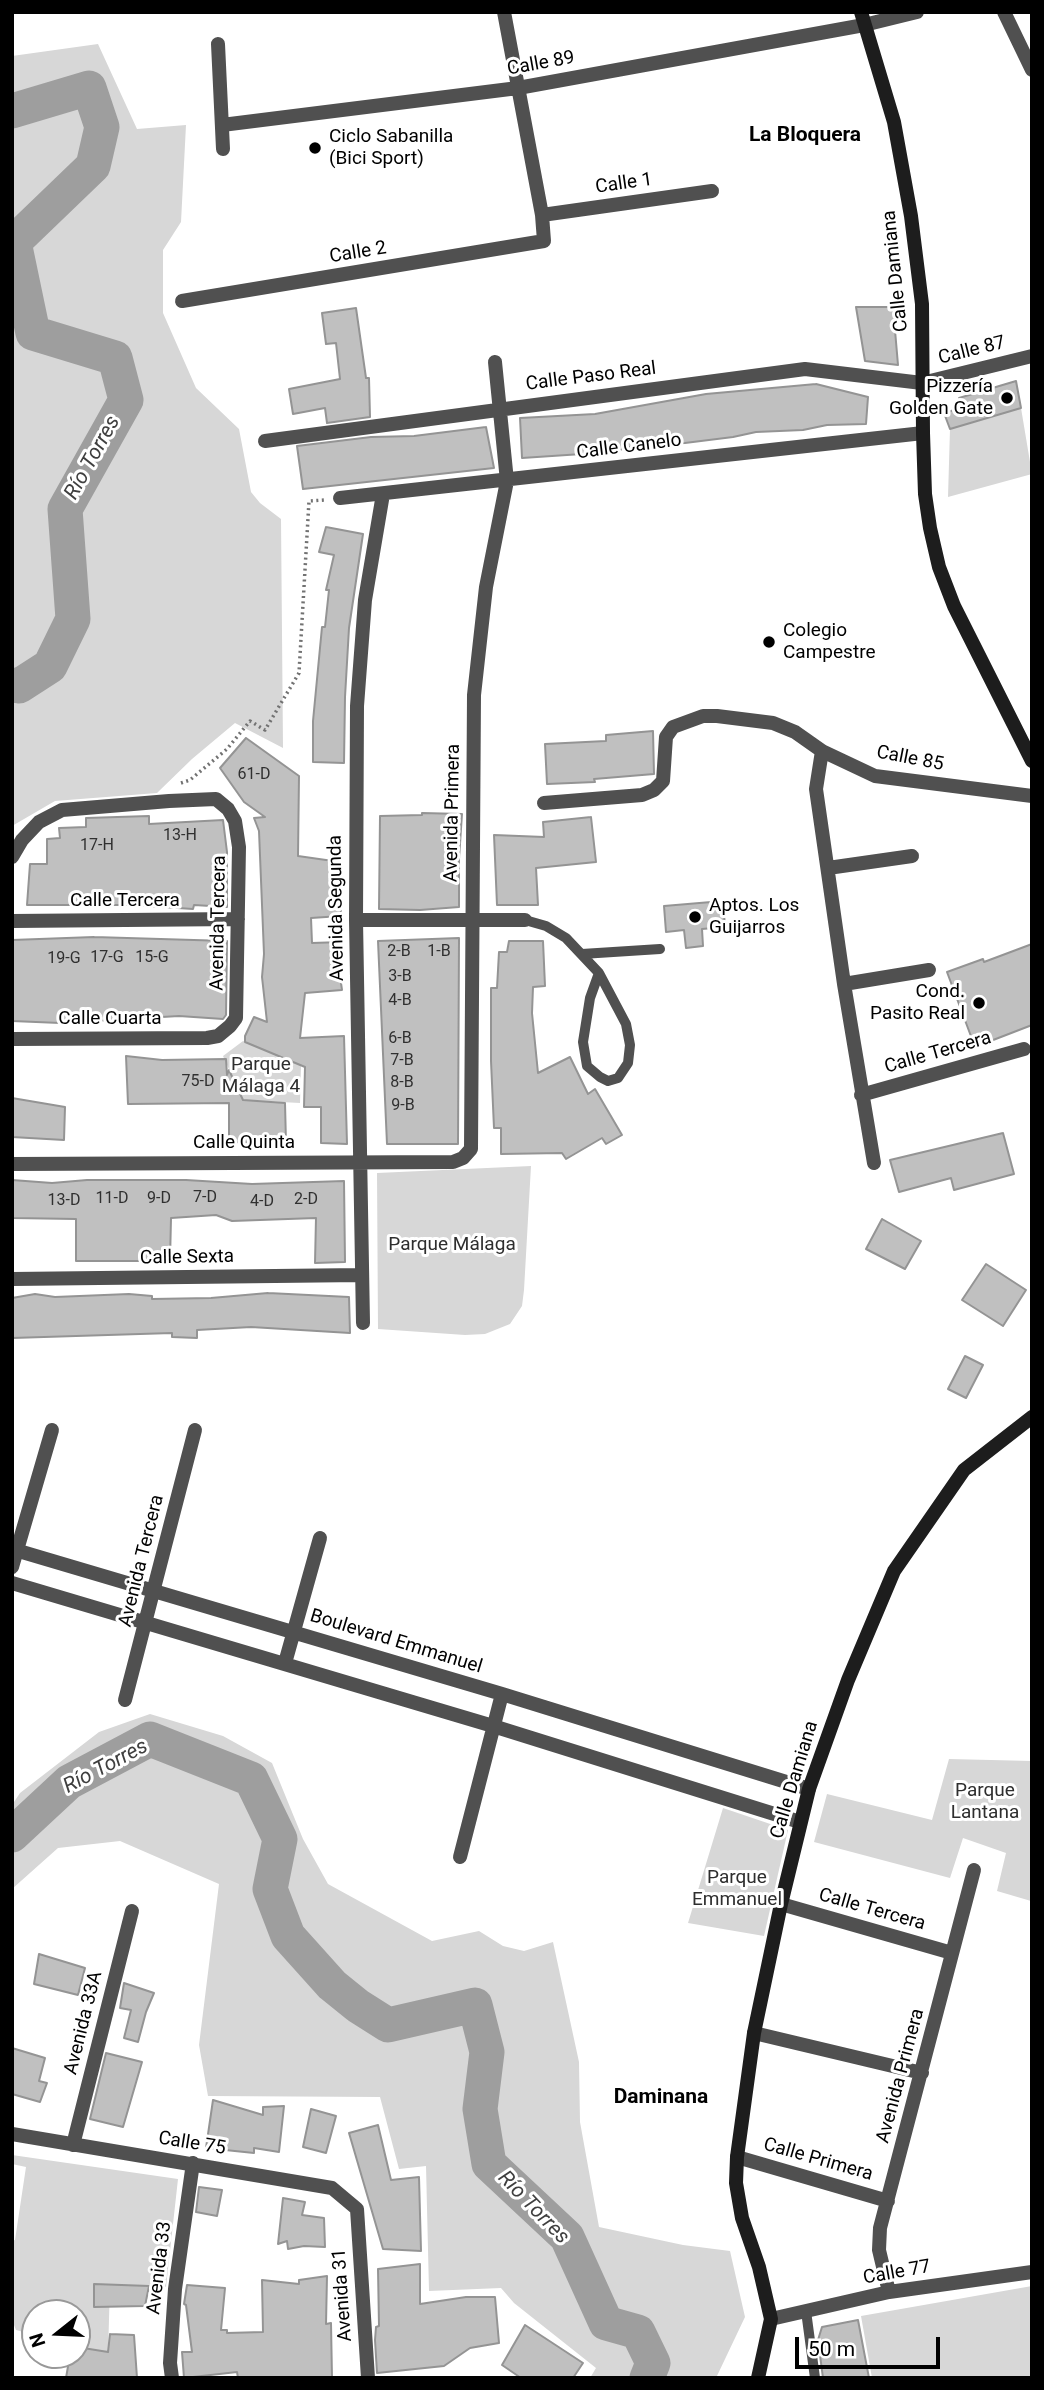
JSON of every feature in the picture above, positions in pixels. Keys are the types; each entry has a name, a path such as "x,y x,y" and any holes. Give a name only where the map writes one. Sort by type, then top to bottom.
{"street":[{"path":"504,12 541,215"},
{"name":"Calle 89","path":"222,125 518,88 863,19 917,12"},
{"path":"1004,12 1032,70"},
{"name":"Calle Damiana","path":"863,19 894,122 911,216 922,304 925,494 939,567 971,643 1032,761"},
{"path":"218,44 223,149"},
{"name":"Calle 1","path":"541,215 712,191"},
{"name":"Calle 2","path":"182,301 541,243 545,237 541,215"},
{"name":"Calle 87","path":"922,383 1032,356"},
{"name":"Avenida Primera","path":"471,1149 474,695 486,587 507,481 495,362"},
{"name":"Calle Paso Real","path":"265,441 805,369 922,383"},
{"name":"Calle Canelo","path":"340,498 923,433"},
{"name":"Avenida Segunda","path":"363,1323 356,920 357,706 365,600 383,494"},
{"name":"Calle 85","path":"544,803 642,795 661,785 666,737 673,727 702,716 773,723 795,732 822,751 875,776 1032,796"},
{"path":"822,751 816,789 861,1095 874,1163"},
{"name":"Avenida Tercera","path":"169,801 216,799 228,809 235,821 239,847 236,1018 218,1036 207,1038"},
{"path":"12,857 39,822 62,810 169,801"},
{"path":"828,868 912,856"},
{"name":"Calle Tercera","path":"12,921 238,919"},
{"path":"356,920 525,920"},
{"path":"844,984 929,971"},
{"name":"Calle Cuarta","path":"12,1039 207,1038"},
{"name":"Calle Tercera","path":"861,1095 1024,1049"},
{"name":"Calle Quinta","path":"12,1164 453,1162 463,1158 471,1149"},
{"name":"Calle Sexta","path":"12,1279 362,1275"},
{"name":"Calle Damiana","path":"758,2378 771,2319 759,2267 742,2218 736,2183 737,2157 754,2033 781,1903 809,1789 848,1680 894,1572 964,1470 1032,1417"},
{"path":"12,1567 15,1549 52,1430"},
{"name":"Avenida Tercera","path":"125,1700 195,1430"},
{"path":"285,1663 320,1538"},
{"name":"Boulevard Emmanuel","path":"15,1549 809,1789"},
{"path":"12,1583 493,1726 800,1822"},
{"path":"460,1857 502,1695"},
{"name":"Avenida Primera","path":"889,2292 879,2250 880,2228 974,1870"},
{"name":"Calle Tercera","path":"781,1903 953,1953"},
{"name":"Avenida 33A","path":"73,2145 132,1911"},
{"path":"754,2033 922,2073"},
{"name":"Calle 75","path":"12,2134 332,2188 357,2209"},
{"name":"Calle Primera","path":"737,2157 888,2201"},
{"name":"Avenida 33","path":"172,2378 170,2363 175,2290 193,2163"},
{"name":"Avenida 31","path":"357,2209 368,2378"},
{"name":"Calle 77","path":"771,2319 889,2292 1032,2272"}],"lane":[{"path":"525,920 546,926 566,938 582,954 598,973 626,1024 630,1045 628,1063 618,1077 608,1081 587,1066 583,1042 590,998 598,973"},
{"path":"582,954 660,949"},
{"path":"806,2311 815,2378"}],"path":[{"path":"169,801 173,785 190,780 227,749 250,720 265,730 299,673 309,501"}],"green space":[{"path":"98,44 137,129 186,125 181,222 163,250 163,313 196,388 239,429 251,492 260,503 281,519 283,748 235,723 157,793 55,801 12,826 12,56"},
{"path":"1021,408 1032,474 948,497 950,429"},
{"name":"Parque Málaga 4","path":"243,1041 301,1065 300,1103 243,1100 223,1056"},
{"name":"Parque Málaga","path":"531,1166 522,1306 510,1324 485,1334 465,1335 378,1329 377,1173"},
{"path":"150,1714 223,1736 272,1763 303,1839 328,1884 432,1941 479,1931 503,1946 524,1951 553,1942 579,2062 580,2122 599,2227 683,2245 730,2251 745,2317 716,2378 590,2378 596,2368 514,2303 501,2288 429,2291 426,2166 399,2169 380,2097 208,2096 199,2045 219,1884 120,1841 58,1848 12,1889 12,1805 20,1793 99,1732"},
{"name":"Parque Lantana","path":"949,1759 1032,1761 1031,1901 997,1891 1006,1853 963,1838 950,1878 814,1842 827,1794 932,1820"},
{"name":"Parque Emmanuel","path":"723,1808 788,1830 764,1936 688,1923"},
{"path":"12,2155 178,2179 166,2287 110,2285 108,2354 91,2350 91,2299 21,2299 21,2331 16,2330 12,2320 12,2241 15,2240 26,2167 12,2164"},
{"path":"1032,2286 1032,2378 872,2378 861,2316"}],"building":[{"path":"856,307 893,307 898,365 865,361"},
{"path":"356,308 366,378 369,378 370,417 327,423 325,408 293,414 289,389 340,379 336,343 326,344 322,313"},
{"path":"1016,381 1021,408 950,429 944,413 961,408 959,398"},
{"path":"816,384 868,397 866,424 827,425 685,443 637,445 612,452 522,458 520,418 595,414 706,394"},
{"path":"486,427 494,468 303,489 297,446"},
{"path":"326,527 363,534 349,628 344,763 313,762 313,721 322,627 325,627 329,590 326,590 334,555 319,552"},
{"path":"653,731 654,774 594,779 595,782 547,784 545,744 606,741 606,735"},
{"path":"246,738 299,776 298,856 340,862 341,916 311,918 312,943 342,942 339,969 342,990 305,993 300,1038 344,1036 347,1144 321,1143 321,1107 304,1107 305,1067 245,1042 254,1017 267,1022 262,977 264,954 259,831 254,818 265,817 244,802 220,768"},
{"path":"462,814 459,907 379,909 380,816"},
{"path":"149,816 149,824 223,820 227,852 227,907 194,905 193,909 131,905 27,905 30,864 47,864 47,839 60,838 59,828 86,827 86,818"},
{"path":"591,817 596,862 536,868 538,905 497,905 494,835 544,837 543,822"},
{"name":"Aptos. Los Guijarros","path":"723,901 725,927 702,929 703,946 686,948 684,930 666,932 664,906"},
{"path":"94,937 227,941 226,1015 223,1019 179,1016 60,1023 12,1021 12,940"},
{"path":"459,938 458,1144 387,1144 378,941"},
{"path":"509,941 543,941 545,986 533,987 532,1013 538,1073 570,1057 588,1094 595,1089 622,1135 606,1144 602,1138 566,1159 562,1153 501,1154 501,1128 494,1128 491,988 497,988 499,952 507,952"},
{"path":"1032,944 1032,1025 975,1047 947,972"},
{"path":"126,1056 162,1060 226,1059 227,1075 229,1070 243,1100 285,1103 286,1143 229,1142 229,1103 128,1104"},
{"path":"12,1098 65,1107 64,1140 12,1137"},
{"path":"1003,1133 1014,1174 954,1190 951,1178 899,1192 890,1160"},
{"path":"12,1180 52,1183 87,1180 186,1180 252,1184 344,1181 345,1262 315,1263 316,1218 232,1221 216,1215 171,1218 170,1261 76,1261 76,1219 12,1218"},
{"path":"882,1219 921,1241 905,1269 866,1249"},
{"path":"986,1264 1026,1290 1003,1326 962,1300"},
{"path":"268,1293 349,1297 350,1333 251,1327 197,1330 197,1338 172,1337 172,1333 12,1338 12,1298 35,1294 55,1297 129,1294 152,1296 152,1299 211,1298"},
{"path":"965,1356 983,1365 966,1398 948,1389"},
{"path":"39,1954 85,1968 78,1995 34,1984"},
{"path":"124,1983 154,1993 138,2042 124,2038 131,2010 120,2008"},
{"path":"12,2048 45,2058 39,2081 47,2083 40,2102 12,2094"},
{"path":"106,2053 142,2062 123,2127 90,2119"},
{"path":"213,2100 263,2115 263,2107 284,2106 279,2152 254,2148 254,2153 206,2148"},
{"path":"311,2109 336,2116 326,2153 303,2147"},
{"path":"378,2125 391,2180 419,2177 421,2251 383,2249 349,2133"},
{"path":"199,2187 222,2190 217,2216 196,2212"},
{"path":"283,2198 305,2202 302,2215 324,2218 325,2247 304,2246 288,2249 287,2241 278,2244"},
{"path":"420,2264 420,2304 466,2297 495,2297 499,2343 470,2348 444,2366 377,2373 375,2340 376,2327 379,2326 378,2269"},
{"path":"327,2276 326,2324 331,2323 332,2378 238,2378 237,2372 184,2378 182,2352 192,2352 184,2304 187,2285 225,2288 221,2330 227,2330 227,2333 263,2332 262,2280 299,2284 299,2280"},
{"path":"94,2284 149,2286 145,2306 94,2307"},
{"path":"858,2320 869,2378 823,2378 818,2340 822,2327"},
{"path":"525,2325 583,2363 573,2378 521,2378 502,2365"},
{"path":"110,2334 134,2335 137,2378 66,2378 68,2369 91,2369 91,2349 108,2352"}],"waterway":[{"name":"Río Torres","path":"12,111 89,88 102,127 93,166 14,242 33,333 115,358 126,400 65,509 73,619 50,666 19,686 12,685"},
{"name":"Río Torres","path":"12,1835 69,1782 150,1739 251,1779 280,1839 270,1889 288,1936 332,1985 388,2025 475,2005 487,2052 480,2109 489,2164 567,2237 606,2323 638,2332 653,2363 647,2378"}],"place":[{"name":"Ciclo Sabanilla (Bici Sport)","path":"315,148"},
{"name":"Pizzería Golden Gate","path":"1007,398"},
{"name":"Colegio Campestre","path":"769,642"},
{"name":"Aptos. Los Guijarros","path":"695,917"},
{"name":"Cond. Pasito Real","path":"979,1003"}],"district":[{"name":"La Bloquera","path":"805,136"},
{"name":"Daminana","path":"661,2098"}]}
